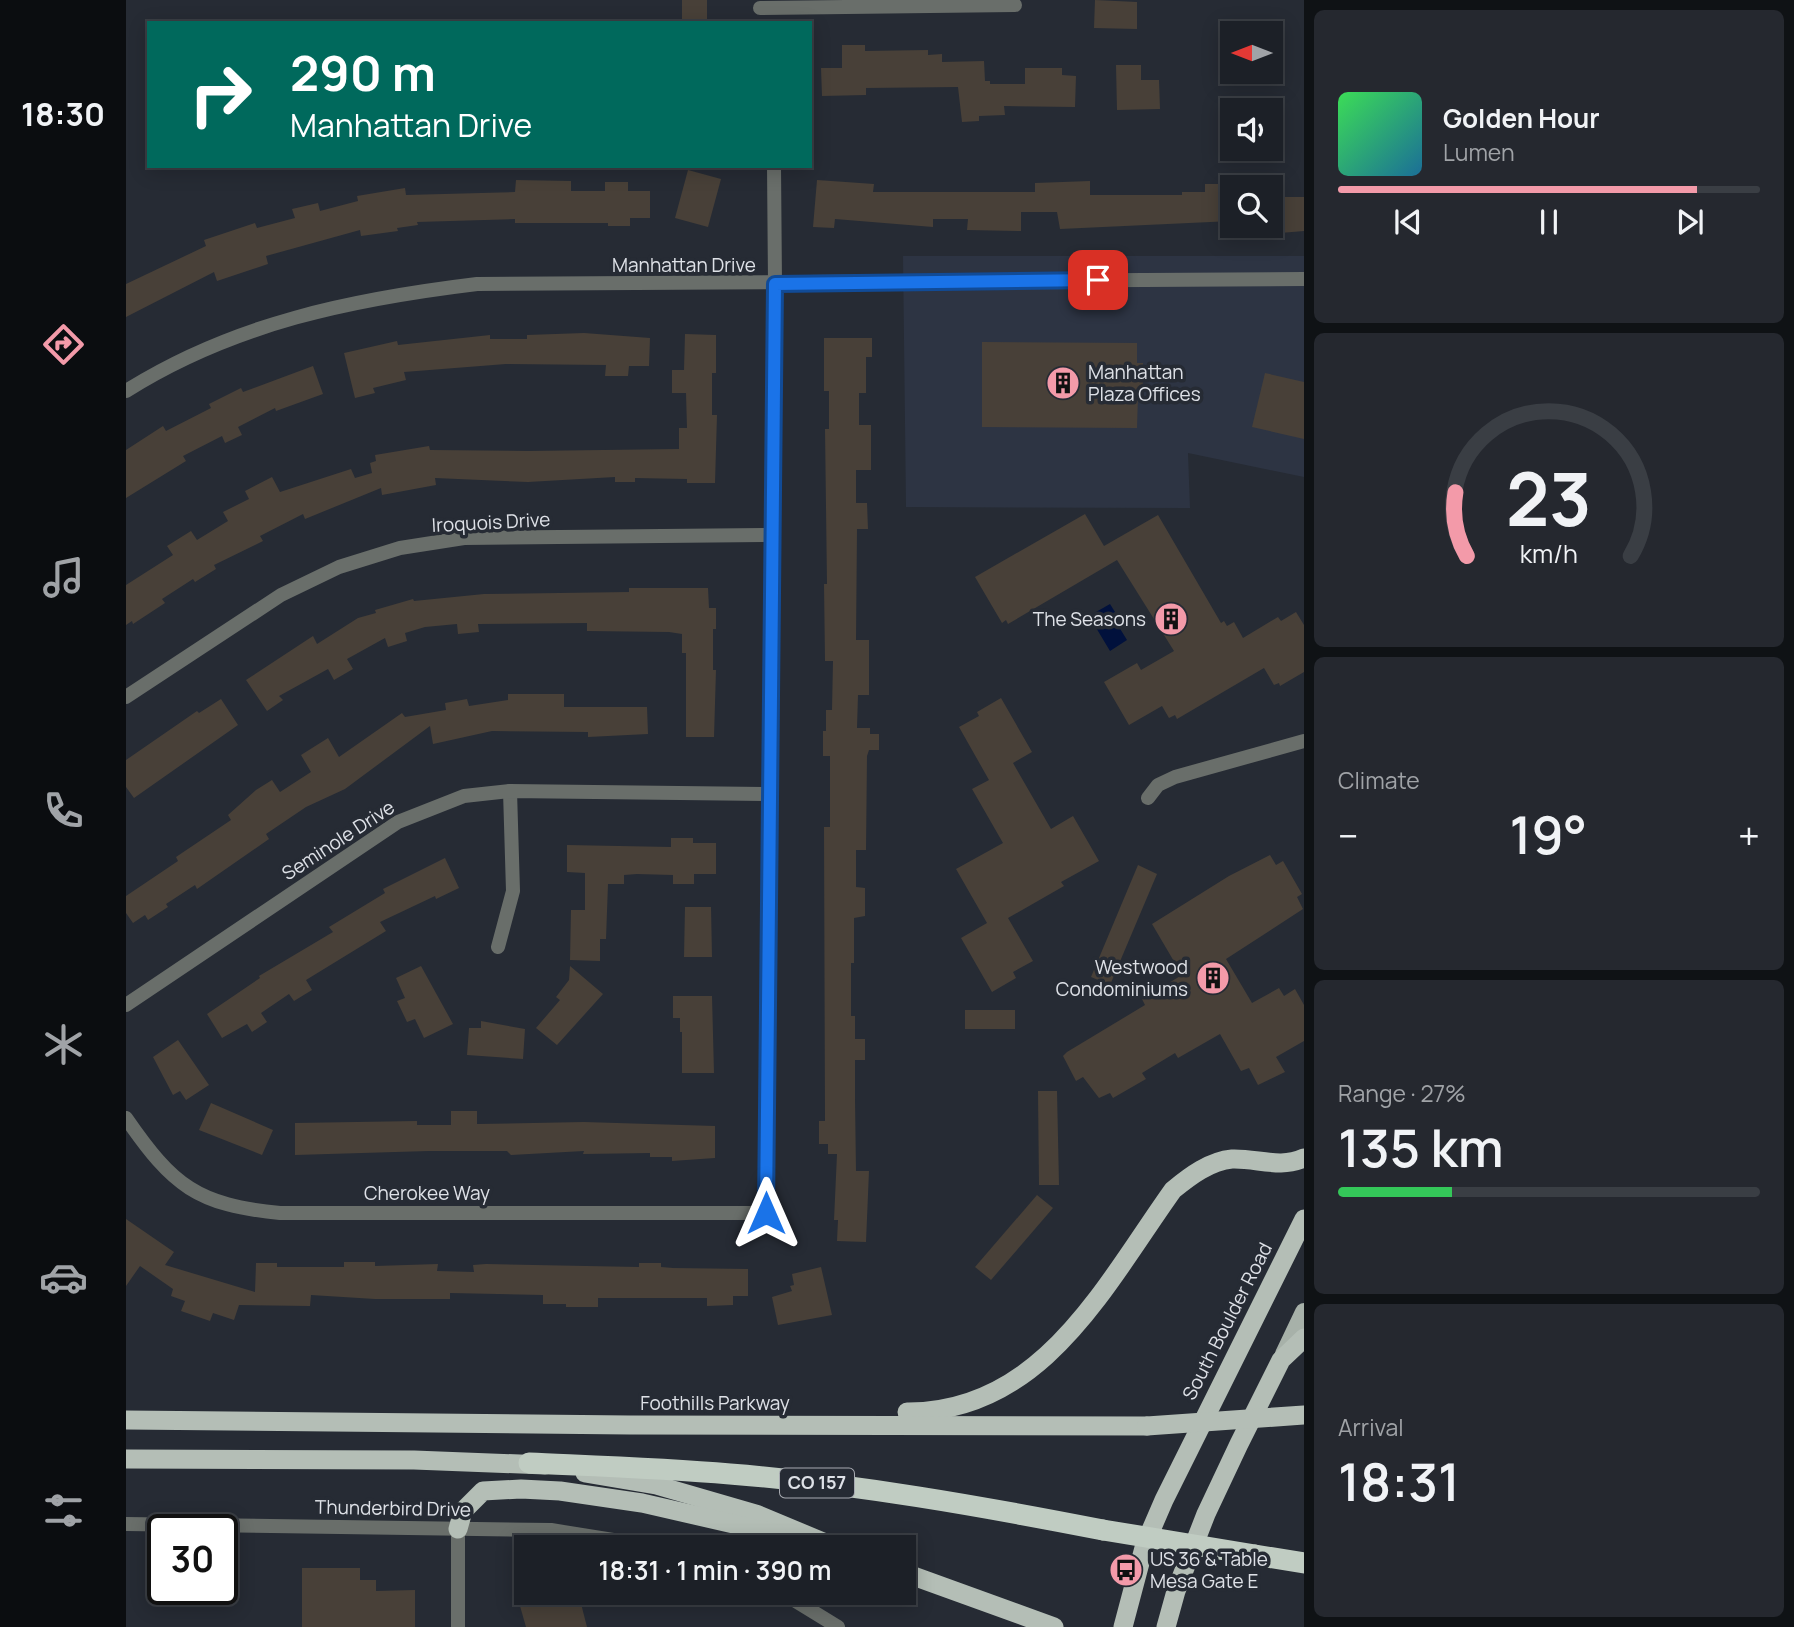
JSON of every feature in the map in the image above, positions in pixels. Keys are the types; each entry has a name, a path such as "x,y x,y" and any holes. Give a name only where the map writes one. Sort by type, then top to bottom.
{"highway":[{"path":"817,1425 869,1412 947,1410 990,1396 1044,1361 1064,1341 1173,1190 1192,1175 1231,1159 1287,1164 1304,1158"},
{"name":"South Boulder Road","path":"1123,1627 1145,1544 1190,1443 1304,1219"},
{"path":"1166,1627 1176,1591 1206,1514 1239,1444 1281,1360 1304,1338"},
{"name":"Foothills Parkway","path":"126,1420 1147,1426 1304,1415"},
{"name":"CO 157","path":"126,1459 529,1462 657,1468 807,1482 977,1506 1304,1563"},
{"path":"529,1462 679,1492 756,1514 806,1535"},
{"path":"458,1529 463,1511 483,1491 521,1489 642,1503 726,1520 782,1535"},
{"path":"916,1577 1031,1622 1054,1627"}],"main road":[{"path":"1281,1360 1304,1312"}],"street":[{"path":"760,10 1015,5"},
{"path":"768,794 774,168"},
{"name":"Manhattan Drive","path":"126,391 151,376 233,338 320,309 387,295 477,285 1304,279"},
{"name":"Iroquois Drive","path":"126,697 281,595 339,567 400,548 464,538 771,535"},
{"path":"1148,798 1158,785 1175,777 1304,741"},
{"path":"498,947 513,891 510,790"},
{"name":"Seminole Drive","path":"126,1005 398,822 464,796 510,790 768,794"},
{"name":"Cherokee Way","path":"126,1118 149,1152 184,1186 200,1197 236,1208 280,1213 766,1213 768,794"},
{"name":"Thunderbird Drive","path":"126,1524 551,1530 582,1535"},
{"path":"458,1529 458,1627"},
{"path":"803,1605 838,1627"}],"shaded area":[{"path":"903,256 1304,256 1304,477 1188,453 1190,508 906,507"}],"water":[{"path":"1110,604 1115,612 1111,614 1127,640 1110,651 1089,616"}],"building":[{"path":"682,0 707,0 707,21 682,21"},
{"path":"1095,0 1137,2 1137,29 1094,28"},
{"path":"842,45 865,45 865,51 928,50 928,55 942,54 942,62 984,61 985,81 990,81 990,84 1025,84 1025,68 1062,68 1062,75 1076,76 1075,107 1004,106 1005,115 979,116 979,121 962,122 958,87 866,88 866,95 822,96 821,68 842,68"},
{"path":"1116,65 1141,65 1141,80 1159,80 1160,109 1117,110"},
{"path":"688,170 721,179 708,227 675,218"},
{"path":"516,180 571,181 571,191 605,191 605,182 628,182 628,191 650,191 650,218 630,218 630,226 608,226 608,223 515,223 515,219 417,222 418,225 397,228 398,231 361,236 360,230 266,256 268,264 217,281 214,272 126,317 126,284 206,246 204,240 255,223 257,228 295,218 292,209 318,203 320,211 358,201 357,196 405,188 406,195 515,192"},
{"path":"817,180 874,184 873,192 1035,192 1035,183 1090,181 1090,195 1182,195 1182,192 1205,192 1205,184 1220,184 1220,222 1060,229 1057,212 1021,212 1021,231 967,230 968,219 933,219 933,227 835,219 834,228 813,227"},
{"path":"1283,197 1304,197 1304,231 1283,233"},
{"path":"584,333 650,338 649,366 629,366 628,376 605,376 606,365 506,364 404,372 406,380 373,388 375,393 355,398 344,353 397,341 398,345 490,335 490,339 527,339 527,335"},
{"path":"685,334 716,335 716,373 712,373 712,415 717,415 715,483 687,483 687,479 635,478 635,482 615,482 615,477 528,482 435,478 436,485 382,495 381,488 305,519 303,514 260,536 263,541 214,565 216,569 195,582 193,579 162,599 165,603 133,624 132,621 126,625 126,585 173,555 167,546 191,531 197,540 228,521 223,512 249,499 245,491 272,477 280,492 351,469 355,478 372,473 370,463 376,461 375,455 429,446 430,450 679,449 679,428 687,428 686,393 672,393 672,370 684,370"},
{"path":"824,338 872,338 872,357 866,357 866,393 859,393 859,425 871,425 871,470 856,470 856,503 867,503 868,529 857,529 856,640 869,640 869,695 858,695 857,728 870,728 870,734 879,734 879,750 869,750 867,756 866,850 856,850 856,887 865,888 865,916 854,918 854,963 851,963 851,1016 855,1016 855,1039 865,1039 865,1060 855,1060 855,1099 856,1171 869,1171 866,1242 837,1241 838,1220 834,1220 837,1154 828,1154 828,1144 819,1144 819,1121 825,1121 824,827 830,827 830,756 823,756 823,731 826,731 826,710 832,710 833,661 825,661 825,429 829,429 829,391 824,391"},
{"name":"Manhattan Plaza Offices","path":"982,342 1137,343 1137,363 1143,363 1143,395 1138,395 1137,428 982,427"},
{"path":"313,366 323,394 276,411 275,408 238,427 242,435 225,443 222,436 183,456 186,461 126,498 126,450 163,426 166,431 211,408 209,404 241,388 243,392"},
{"path":"1265,373 1304,382 1304,439 1252,427"},
{"name":"The Seasons","path":"1085,514 1104,546 1158,515 1221,623 1224,621 1227,626 1234,622 1243,638 1278,617 1281,621 1296,612 1304,625 1304,672 1280,686 1279,683 1274,685 1264,668 1177,719 1175,715 1169,718 1162,706 1129,725 1104,682 1137,663 1141,670 1174,651 1117,560 1008,624 1006,620 1002,623 975,577"},
{"path":"629,588 708,588 709,608 716,608 716,629 713,629 713,670 716,670 714,737 686,737 686,653 682,653 682,634 669,632 587,631 587,623 478,624 479,632 458,634 457,624 425,627 405,633 407,641 388,647 385,638 347,659 353,669 334,680 328,669 279,696 283,700 267,711 246,680 313,636 317,644 358,618 376,613 375,610 413,599 484,594 629,592"},
{"path":"508,694 564,694 564,707 647,707 648,734 588,737 588,732 492,731 433,744 430,726 345,789 306,807 266,834 269,839 197,889 195,885 166,904 168,907 148,920 145,915 133,923 126,913 126,896 178,861 176,857 231,820 228,815 256,790 272,780 280,792 311,772 301,755 328,738 339,757 402,713 405,717 446,710 445,703 467,699 469,706 508,700"},
{"path":"1001,698 1032,752 1013,763 1051,829 1073,816 1099,861 1061,882 1064,886 1008,918 1033,961 1013,972 1016,978 992,992 961,938 987,923 956,869 1003,843 972,789 989,780 959,727 979,716 977,712"},
{"path":"221,699 238,725 134,798 126,787 126,760 197,711 199,713"},
{"path":"671,838 693,838 693,843 716,843 716,874 694,874 694,884 673,884 673,875 637,874 624,875 624,884 608,884 606,939 600,939 600,961 570,960 571,910 585,910 585,873 567,872 567,845 671,847"},
{"name":"Westwood Condominiums","path":"1270,855 1276,865 1283,861 1302,894 1297,897 1303,909 1226,959 1252,1003 1279,988 1284,996 1295,989 1304,1005 1304,1041 1276,1057 1285,1072 1258,1085 1249,1068 1241,1071 1220,1034 1178,1058 1175,1053 1142,1073 1146,1079 1113,1098 1110,1093 1099,1098 1083,1077 1076,1081 1063,1056 1067,1052 1145,1005 1142,999 1182,975 1152,924 1229,876"},
{"path":"445,858 459,888 436,899 435,896 380,922 386,931 306,980 312,990 294,1001 289,994 261,1013 267,1022 252,1032 247,1024 222,1038 207,1014 260,978 259,976 333,932 329,927 385,893 383,889"},
{"path":"1138,865 1157,874 1110,985 1091,977"},
{"path":"685,907 711,907 712,957 684,957"},
{"path":"421,966 453,1024 424,1038 415,1019 407,1022 397,1001 405,998 396,978"},
{"path":"570,966 603,994 557,1045 536,1028 560,1000 556,997 569,980"},
{"path":"673,996 712,996 714,1073 682,1073 682,1032 680,1018 673,1018"},
{"path":"965,1010 1015,1010 1015,1029 965,1029"},
{"path":"481,1021 525,1029 523,1059 467,1055 469,1028 481,1028"},
{"path":"178,1040 209,1085 186,1100 180,1091 173,1095 153,1057"},
{"path":"1038,1091 1057,1091 1059,1185 1039,1185"},
{"path":"211,1103 273,1130 262,1155 199,1130"},
{"path":"451,1111 477,1111 477,1124 584,1122 715,1126 715,1158 672,1161 672,1157 650,1157 650,1153 583,1154 584,1151 511,1155 507,1151 429,1151 295,1155 295,1123 417,1121 417,1125 451,1125"},
{"path":"1037,1195 1053,1208 991,1280 975,1267"},
{"path":"126,1219 174,1252 165,1265 255,1292 256,1263 277,1263 277,1267 344,1267 344,1262 375,1262 375,1266 438,1264 437,1271 474,1272 473,1265 486,1264 639,1267 639,1263 661,1263 661,1267 673,1268 748,1269 748,1296 733,1296 733,1305 707,1306 707,1298 598,1298 598,1307 566,1307 566,1304 543,1304 543,1295 450,1293 450,1299 375,1299 311,1295 310,1306 239,1305 234,1320 213,1313 210,1321 181,1311 185,1301 171,1296 173,1289 140,1266 126,1286"},
{"path":"821,1267 832,1315 778,1325 772,1297 792,1291 792,1274"},
{"path":"302,1568 360,1568 360,1580 376,1580 376,1591 415,1590 415,1627 302,1627"},
{"path":"520,1605 581,1605 587,1627 526,1627"}],"place":[{"name":"Manhattan Plaza Offices","path":"1063,383"},
{"name":"The Seasons","path":"1171,619"},
{"name":"Westwood Condominiums","path":"1213,978"},
{"name":"US 36 & Table Mesa Gate E","path":"1126,1570"}],"route":[{"path":"766,1213 775,284 1098,280"}]}
